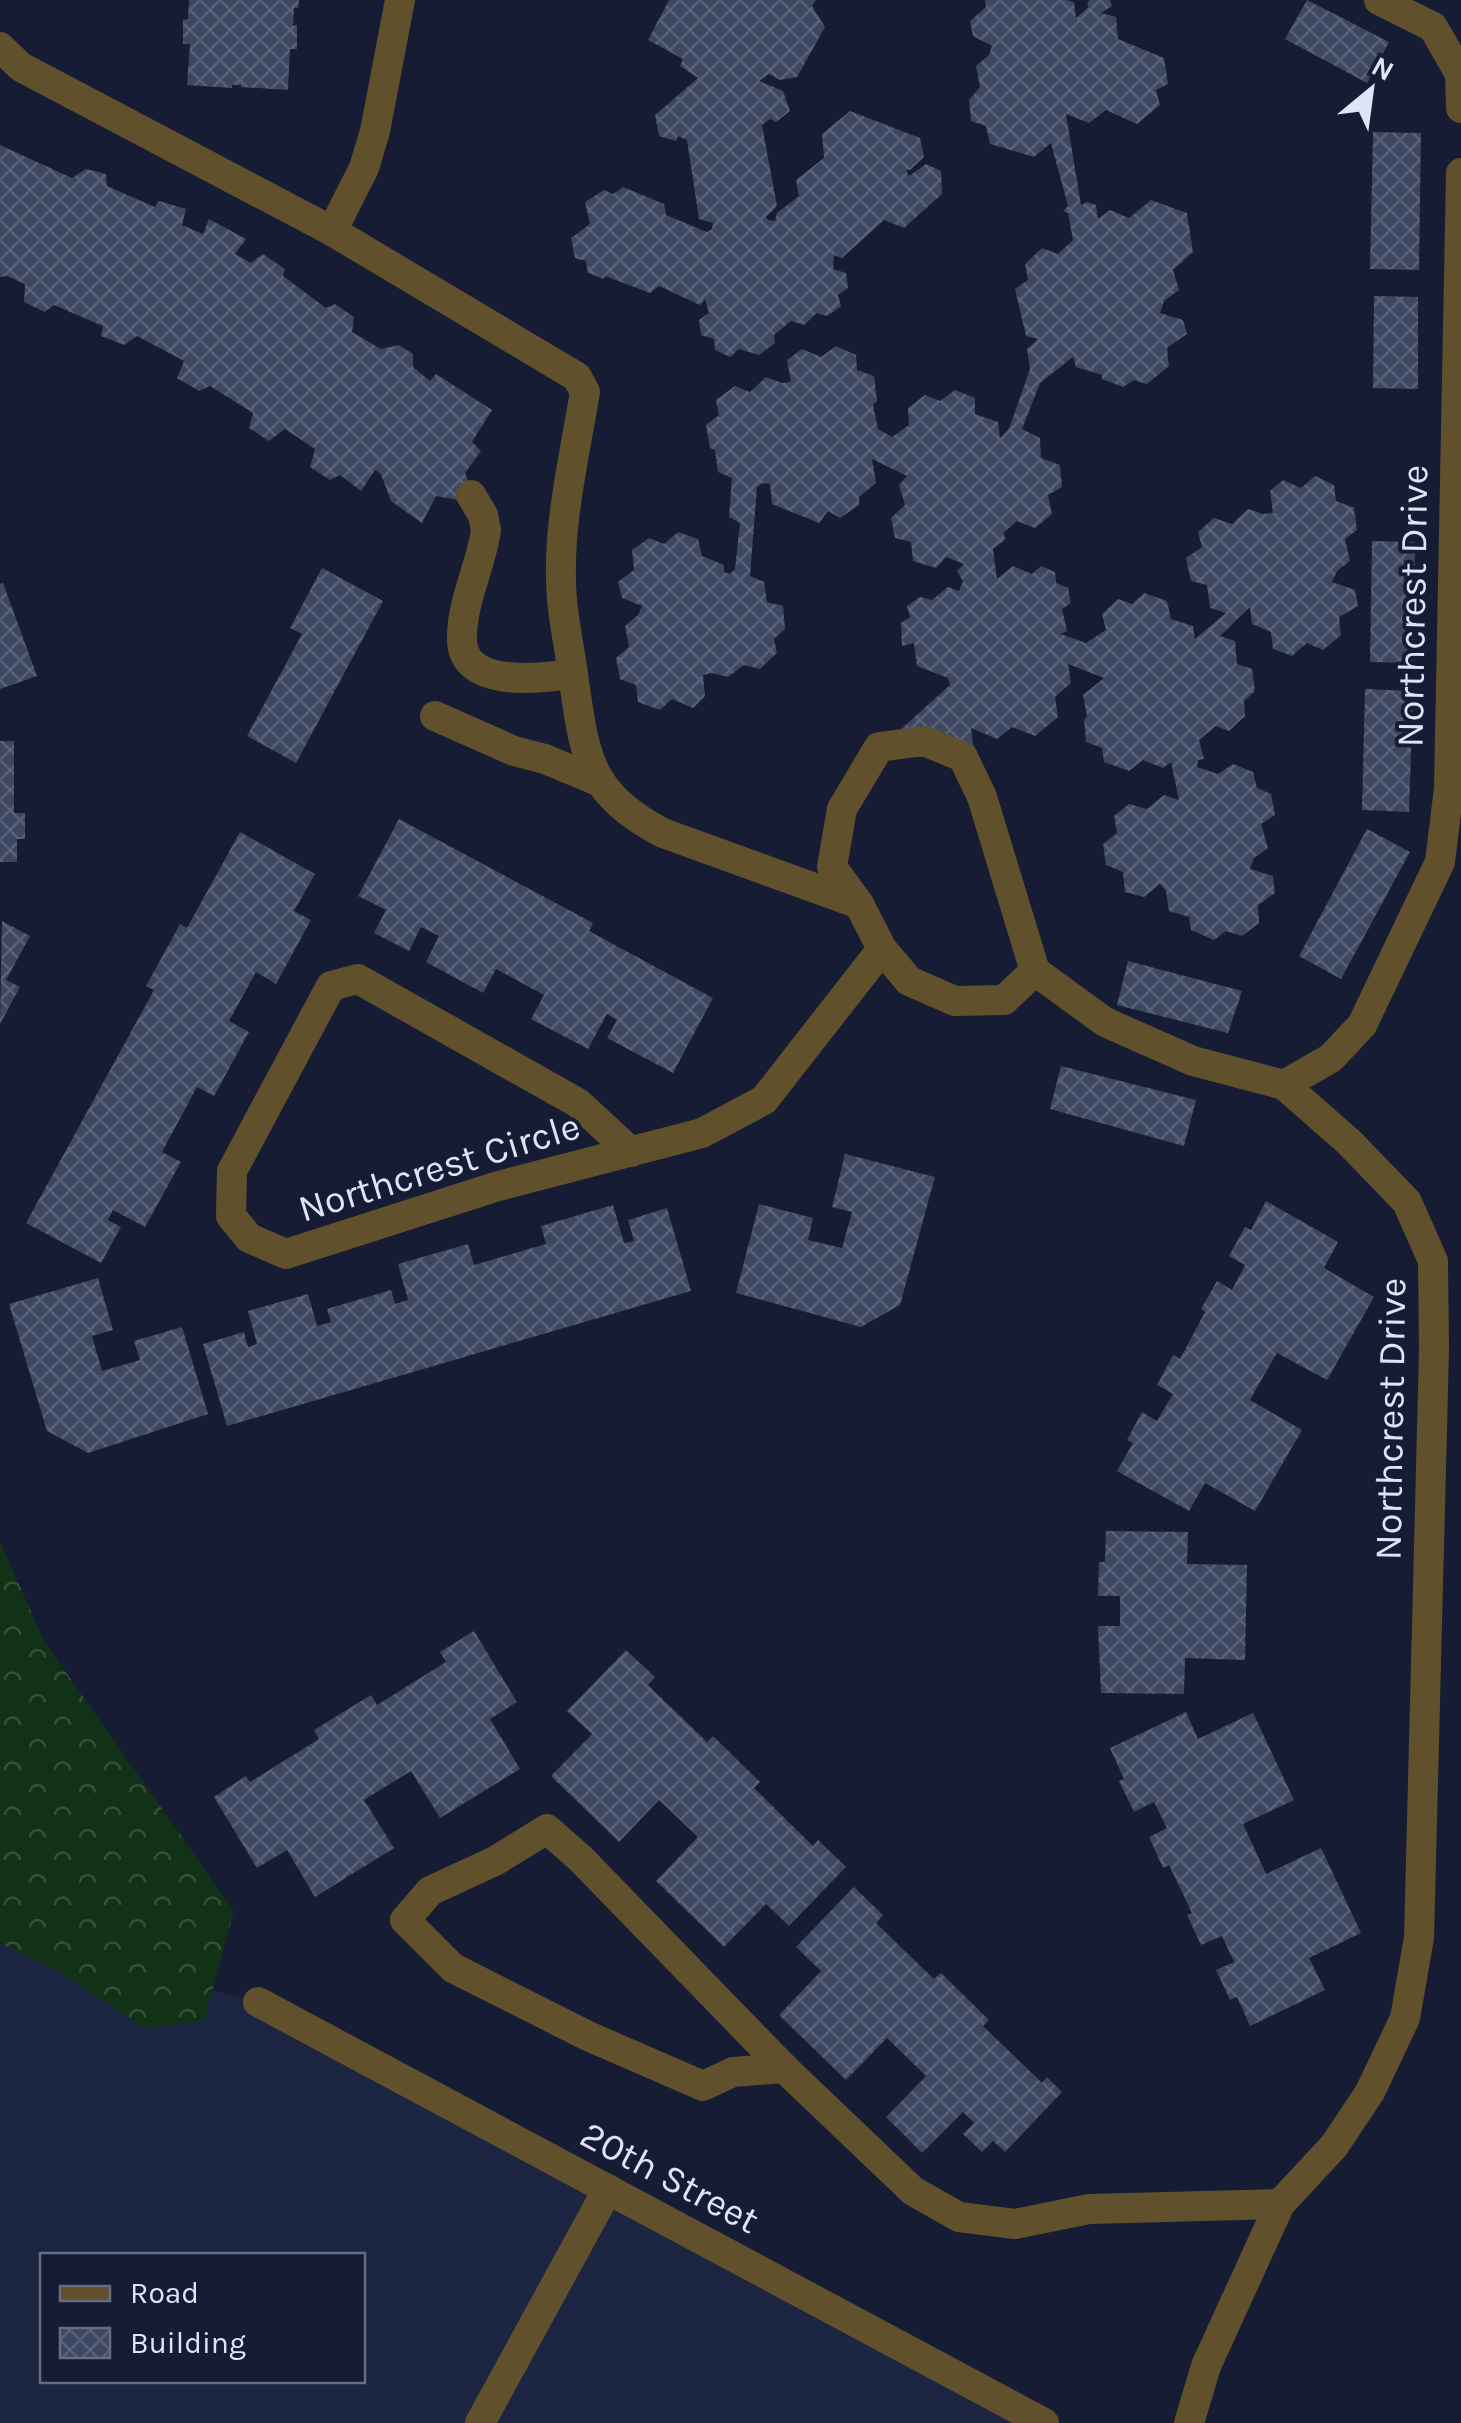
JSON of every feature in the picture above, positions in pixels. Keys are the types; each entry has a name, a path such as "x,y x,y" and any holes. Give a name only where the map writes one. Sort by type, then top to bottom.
{"street":[{"path":"332,231 364,168 400,0"},
{"path":"1378,0 1432,27 1460,74 1461,108"},
{"path":"0,47 21,67 332,231 577,377 586,392 562,553 562,598 584,752 600,782 638,820 663,833 859,904"},
{"name":"Northcrest Drive","path":"1189,2423 1206,2366 1280,2204 1334,2146 1370,2092 1404,2018 1416,1954 1434,1350 1433,1261 1407,1202 1349,1142 1284,1085 1331,1058 1362,1025 1440,862 1449,788 1461,173"},
{"path":"471,495 486,530 463,623 463,649 474,664 507,679 573,674"},
{"path":"436,716 514,751 600,782"},
{"path":"1035,971 1004,1000 955,1001 910,981 882,949 859,904 832,867 842,809 880,747 924,741 963,758 982,797 1035,971 1105,1022 1193,1061 1284,1085"},
{"name":"Northcrest Circle","path":"631,1152 578,1103 358,978 331,986 232,1171 231,1216 249,1238 286,1254 496,1187 631,1152 702,1133 764,1100 882,949"},
{"path":"784,2068 733,2072 703,2086 588,2036 452,1968 405,1920 430,1892 495,1861 546,1829 784,2068 913,2190 958,2218 1015,2224 1089,2208 1280,2204"},
{"name":"20th Street","path":"258,2002 1044,2423"},
{"path":"480,2423 608,2189"}],"shaded area":[{"path":"0,1892 159,1977 258,2002 1045,2423 0,2423"}],"green space":[{"path":"0,1541 44,1641 234,1911 204,2021 145,2028 56,1970 0,1943"}],"building":[{"path":"189,0 299,0 298,8 294,8 297,49 290,49 288,90 187,85 190,44 183,44 183,20 188,19"},
{"path":"669,0 816,0 812,6 825,27 797,77 780,80 769,74 759,81 783,91 790,111 776,122 770,119 762,125 777,206 766,217 768,220 775,221 777,213 799,196 796,180 824,158 822,134 850,111 920,138 924,157 906,170 909,176 926,164 941,171 942,194 904,228 884,220 842,258 834,255 833,269 846,273 848,288 838,295 841,306 827,316 817,313 804,325 791,321 774,335 775,343 759,355 739,349 730,357 715,350 714,339 701,335 699,320 709,313 705,299 700,305 659,286 650,293 605,276 604,279 588,273 586,261 575,258 571,238 590,224 585,202 604,190 613,194 623,187 664,204 666,215 707,232 712,229 713,223 699,219 687,140 659,136 655,115 698,78 680,66 683,59 648,40"},
{"path":"985,0 1066,0 1074,2 1076,18 1089,7 1090,0 1110,0 1112,6 1101,13 1116,17 1118,39 1164,58 1168,84 1156,90 1160,105 1137,124 1106,110 1089,123 1066,114 1081,205 1096,205 1098,219 1110,210 1129,218 1151,200 1187,213 1193,252 1173,270 1179,290 1164,301 1160,313 1183,320 1187,334 1167,348 1169,366 1147,384 1134,380 1123,387 1076,367 1073,357 1040,383 1022,429 1040,438 1041,458 1060,465 1062,487 1048,495 1052,514 1035,528 1017,521 1003,533 1006,539 993,549 997,579 1013,566 1032,574 1041,566 1055,572 1056,583 1068,588 1071,603 1062,609 1067,631 1061,634 1086,643 1106,630 1102,614 1118,599 1132,604 1144,593 1167,601 1171,619 1193,626 1195,639 1226,613 1210,608 1207,585 1191,581 1186,558 1202,547 1198,532 1214,518 1232,524 1248,509 1273,513 1270,491 1283,480 1301,488 1315,476 1334,485 1336,501 1354,508 1357,530 1345,539 1350,561 1337,571 1332,582 1355,590 1358,606 1339,617 1341,635 1323,650 1307,643 1292,656 1273,649 1271,632 1252,624 1250,607 1220,636 1235,641 1237,664 1252,669 1255,691 1244,701 1245,716 1229,731 1216,726 1199,740 1204,759 1198,760 1197,767 1218,774 1233,764 1253,772 1257,788 1271,794 1275,815 1261,824 1268,848 1254,858 1250,869 1273,876 1275,893 1258,905 1259,923 1242,936 1226,931 1214,940 1191,930 1189,917 1169,911 1166,891 1160,884 1144,897 1125,892 1123,872 1106,865 1103,844 1117,833 1114,816 1129,804 1147,809 1164,795 1179,800 1171,762 1163,768 1143,760 1129,771 1104,762 1102,748 1086,742 1083,695 1104,678 1068,664 1071,683 1055,697 1058,717 1035,736 1012,727 997,739 971,728 975,758 899,731 950,685 948,678 917,666 914,643 902,646 901,623 910,617 907,606 920,597 932,600 948,587 959,591 963,581 957,571 964,564 946,557 936,568 913,561 911,542 895,538 891,518 905,505 899,485 907,476 872,459 876,483 859,497 859,505 840,518 828,511 819,523 772,504 770,484 757,487 750,576 764,582 767,602 783,606 785,629 774,639 777,653 760,669 744,665 728,677 703,675 705,696 693,708 672,699 660,710 638,702 636,685 620,679 616,658 629,647 625,626 642,606 622,598 618,582 634,570 632,550 649,538 664,544 678,532 698,539 702,556 724,565 724,572 730,574 735,569 740,523 729,517 732,478 718,472 706,425 719,415 716,400 735,386 750,392 766,377 791,382 787,360 802,349 821,357 836,346 856,355 857,370 874,376 877,401 873,405 878,429 892,437 909,425 908,408 925,395 940,401 955,390 975,398 975,414 998,422 1000,438 1009,429 1030,369 1027,349 1038,339 1026,336 1015,289 1028,280 1025,264 1042,248 1058,254 1073,240 1068,213 1063,211 1068,206 1051,143 1034,157 990,144 986,126 971,121 969,100 980,87 976,66 989,55 992,46 973,36 970,21 986,7"},
{"path":"1307,0 1389,42 1367,83 1285,39"},
{"path":"1373,132 1421,133 1419,270 1370,269"},
{"path":"0,145 72,178 86,169 106,174 107,186 155,207 159,201 186,209 182,225 203,234 209,219 246,239 235,254 251,263 263,254 285,269 283,276 326,308 335,304 354,317 352,332 381,349 399,345 413,354 413,367 430,381 436,374 492,410 472,442 481,451 465,473 469,483 458,500 436,496 422,523 391,501 381,474 375,470 361,491 340,475 330,480 310,467 315,449 285,429 269,441 249,428 253,413 210,386 199,391 177,378 184,361 137,336 124,345 101,336 103,326 54,305 45,312 24,302 25,284 0,277"},
{"path":"1374,296 1418,297 1418,389 1373,388"},
{"path":"1372,541 1415,542 1413,663 1370,662"},
{"path":"322,568 383,601 296,763 247,736 302,634 290,628"},
{"path":"3,583 37,676 0,689 0,584"},
{"path":"1365,689 1413,691 1409,812 1362,810"},
{"path":"0,741 14,741 14,813 25,813 25,839 17,839 17,862 0,862"},
{"path":"399,819 593,923 589,931 713,998 673,1073 607,1038 617,1020 607,1014 588,1049 531,1019 544,995 496,969 483,993 426,962 439,936 421,927 409,951 374,933 386,910 358,896"},
{"path":"1367,829 1410,852 1341,979 1299,956"},
{"path":"240,832 315,874 294,911 311,920 276,984 256,972 229,1021 249,1032 214,1096 197,1087 162,1152 181,1162 145,1227 113,1210 108,1220 121,1227 101,1263 26,1223 154,990 146,986 180,924 187,928"},
{"path":"2,921 30,936 6,980 20,987 0,1024"},
{"path":"1128,961 1242,991 1228,1033 1117,1005"},
{"path":"1061,1066 1196,1100 1184,1146 1050,1109"},
{"path":"845,1154 935,1177 900,1305 861,1327 736,1293 759,1204 813,1218 808,1240 842,1248 852,1212 832,1207"},
{"path":"1266,1201 1338,1242 1324,1268 1374,1297 1327,1380 1277,1353 1250,1400 1302,1430 1255,1511 1205,1483 1189,1511 1117,1471 1133,1443 1127,1440 1142,1412 1157,1421 1173,1394 1157,1385 1173,1355 1180,1359 1217,1281 1232,1290 1245,1265 1229,1256 1245,1227 1251,1230"},
{"path":"613,1205 624,1243 634,1241 628,1220 667,1208 691,1291 227,1426 203,1344 244,1332 248,1347 257,1344 248,1311 308,1294 317,1326 331,1322 327,1309 391,1290 395,1304 408,1300 398,1264 468,1244 474,1265 546,1244 541,1226"},
{"path":"98,1278 113,1330 92,1336 102,1371 140,1360 134,1341 182,1327 208,1414 88,1453 47,1431 9,1304"},
{"path":"1106,1531 1188,1532 1187,1564 1247,1565 1245,1660 1185,1658 1184,1694 1101,1693 1098,1626 1120,1626 1120,1596 1098,1596 1099,1562 1105,1562"},
{"path":"474,1631 517,1702 490,1719 520,1769 440,1818 411,1771 364,1800 394,1848 315,1897 287,1850 257,1868 214,1797 246,1776 250,1782 319,1739 314,1730 371,1695 377,1705 446,1662 440,1652"},
{"path":"626,1650 655,1677 648,1685 707,1742 713,1736 760,1782 754,1788 813,1846 818,1840 846,1867 789,1926 766,1904 724,1947 656,1881 698,1837 659,1800 619,1842 551,1776 592,1734 567,1711"},
{"path":"1186,1712 1198,1739 1253,1713 1294,1800 1243,1824 1266,1874 1321,1848 1361,1933 1309,1958 1325,1990 1250,2026 1237,1997 1230,2000 1216,1970 1234,1962 1222,1936 1201,1945 1187,1915 1192,1913 1169,1865 1163,1868 1149,1837 1167,1828 1154,1802 1134,1812 1119,1781 1124,1779 1110,1748"},
{"path":"854,1887 883,1915 876,1923 934,1979 941,1973 989,2020 983,2026 1042,2083 1047,2077 1062,2092 1005,2152 993,2141 982,2152 963,2134 974,2123 963,2112 922,2153 886,2117 926,2076 887,2038 846,2080 779,2015 821,1971 796,1947"}]}
